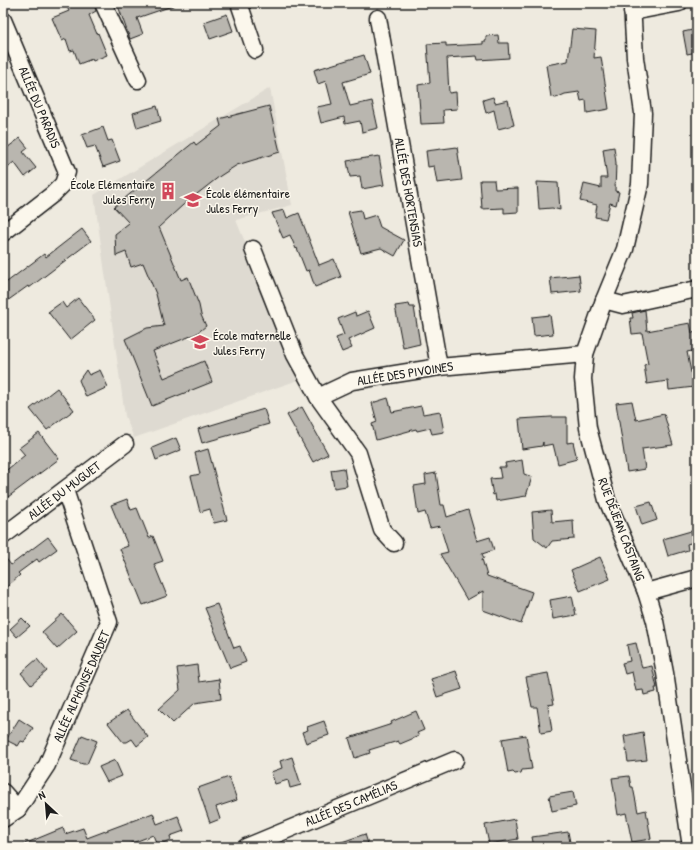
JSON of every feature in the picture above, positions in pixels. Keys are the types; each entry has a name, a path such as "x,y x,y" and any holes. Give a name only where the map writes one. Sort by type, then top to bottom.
{"street":[{"path":"103,3 138,80"},
{"path":"239,3 255,50"},
{"path":"632,8 679,3"},
{"name":"RUE DÉJEAN CASTAING","path":"632,8 635,58 643,113 640,184 625,249 604,300 585,354 583,379 588,428 607,500 646,592 654,621 665,673 691,847"},
{"name":"ALLÉE DES HORTENSIAS","path":"378,18 439,367"},
{"name":"ALLÉE DU PARADIS","path":"3,20 67,172 63,184 54,194 3,233"},
{"path":"253,249 295,355 318,397 358,453 382,530 394,543"},
{"path":"604,300 623,305 697,289"},
{"name":"ALLÉE DES PIVOINES","path":"318,397 352,381 439,367 585,354"},
{"name":"ALLÉE DU MUGUET","path":"3,536 125,444"},
{"name":"ALLÉE ALPHONSE DAUDET","path":"18,809 47,765 109,622 65,490"},
{"path":"646,592 697,578"},
{"name":"ALLÉE DES CAMÉLIAS","path":"246,847 456,760"},
{"path":"3,792 18,809 3,819"}],"shaded area":[{"path":"270,88 292,205 236,220 301,379 134,438 125,416 94,195"}],"building":[{"path":"65,3 94,3 96,11 89,15 107,55 93,61 92,59 79,64 74,50 70,51 66,39 62,41 52,18 69,11"},
{"path":"117,3 174,3 175,5 137,18 143,34 130,39"},
{"path":"227,14 233,31 210,39 204,22"},
{"path":"572,29 596,31 594,58 601,57 609,109 587,113 586,100 581,101 579,92 565,94 556,98 551,97 546,65 568,61"},
{"path":"697,29 697,52 687,54 683,32"},
{"path":"498,35 499,43 508,43 509,58 478,60 477,56 447,58 449,93 456,92 457,109 443,110 444,123 421,124 418,85 430,83 427,44 446,43 446,46 483,44 483,41 486,41 486,36"},
{"path":"364,55 370,74 343,82 350,106 372,101 378,128 362,132 360,121 345,124 344,117 321,123 317,107 332,104 326,81 318,84 314,70"},
{"path":"493,97 495,103 508,100 514,125 498,129 494,110 486,113 483,100"},
{"path":"157,106 161,121 137,128 133,113"},
{"name":"École Elémentaire Jules Ferry","path":"269,106 280,152 237,165 220,176 183,205 159,227 181,280 188,277 206,326 196,334 153,351 164,378 204,361 212,382 152,406 125,339 147,328 164,326 156,294 143,263 131,267 126,252 116,256 115,234 129,223 114,207 194,142 196,145 221,126 219,119"},
{"path":"103,127 108,141 112,140 120,161 103,167 95,146 87,148 82,135"},
{"path":"20,138 28,148 23,152 36,168 25,177 14,162 3,171 3,151"},
{"path":"457,147 462,180 437,183 434,166 428,167 426,151"},
{"path":"614,147 616,163 615,191 619,192 616,205 610,203 606,219 595,217 597,205 580,201 584,184 601,188 601,178 607,178 603,149"},
{"path":"379,156 384,185 362,189 360,176 350,177 347,161"},
{"path":"480,180 494,180 495,189 518,188 518,212 504,213 504,208 482,209"},
{"path":"537,182 558,183 560,210 552,208 539,209"},
{"path":"284,210 287,218 299,213 319,265 334,259 341,277 315,287 309,270 306,271 290,235 283,238 272,213"},
{"path":"361,210 363,219 376,215 380,227 404,240 395,256 381,248 361,253 348,212"},
{"path":"82,229 91,241 29,288 28,286 3,304 3,285 44,254 46,257"},
{"path":"579,275 581,291 552,294 550,278"},
{"path":"78,298 95,320 70,340 48,312 62,302 66,308"},
{"path":"409,304 410,307 414,307 420,344 403,348 395,306"},
{"path":"645,310 647,331 690,323 692,333 697,332 697,350 687,352 694,387 669,390 668,381 647,384 644,365 648,364 642,333 632,334 630,318 633,318 632,313"},
{"path":"368,311 375,328 348,340 352,348 342,352 336,338 344,335 338,319 355,312 356,316"},
{"path":"550,315 553,334 534,336 532,317"},
{"path":"86,370 89,375 100,370 108,387 86,397 79,380"},
{"path":"57,388 74,410 47,430 30,409"},
{"path":"388,398 392,412 421,406 423,414 440,411 444,432 432,434 430,428 417,431 416,429 376,440 372,424 377,422 372,403"},
{"path":"632,401 636,420 664,414 673,445 642,449 645,469 627,472 616,403"},
{"path":"302,407 328,454 313,462 287,415"},
{"path":"264,409 269,424 202,443 198,429"},
{"path":"567,417 567,443 573,442 577,459 558,464 553,444 543,446 543,442 542,446 522,449 519,419"},
{"path":"39,433 59,459 8,497 3,490 3,473 25,455 19,448"},
{"path":"176,438 181,450 156,460 152,448"},
{"path":"208,449 227,520 214,523 210,509 200,512 191,476 200,474 195,453"},
{"path":"522,460 524,474 532,477 526,496 496,501 495,494 493,495 490,479 501,478 499,467 506,467 505,463"},
{"path":"344,468 347,486 334,488 331,470"},
{"path":"436,473 441,505 444,505 447,517 468,510 477,541 490,537 494,550 482,554 487,576 532,592 521,624 483,610 483,591 467,600 440,554 448,552 440,526 430,528 425,512 418,514 414,486 426,484 425,475"},
{"path":"127,499 131,510 137,508 149,538 153,536 163,561 154,564 167,596 143,605 120,549 128,546 111,505"},
{"path":"651,502 657,520 642,525 636,506"},
{"path":"551,510 552,522 573,520 574,539 552,541 547,548 534,538 532,512"},
{"path":"691,531 694,542 687,544 688,550 668,556 663,539"},
{"path":"48,537 57,549 39,562 37,559 18,573 20,575 3,590 3,555 11,565"},
{"path":"600,557 610,579 580,591 571,570"},
{"path":"572,596 576,615 553,619 550,600"},
{"path":"217,604 234,648 240,646 246,662 230,668 205,608"},
{"path":"62,614 77,631 57,649 42,632"},
{"path":"22,618 30,626 17,637 10,629"},
{"path":"636,643 642,668 652,666 657,688 655,688 656,692 644,695 643,690 636,691 632,672 625,674 622,663 630,661 627,645"},
{"path":"37,659 47,671 31,685 21,673"},
{"path":"197,665 199,682 219,679 221,699 195,703 173,723 159,709 180,690 177,668"},
{"path":"456,671 462,689 437,697 431,679"},
{"path":"548,673 554,704 548,705 552,731 541,733 537,707 532,707 526,677"},
{"path":"127,710 148,737 137,746 132,739 127,742 123,742 108,723"},
{"path":"416,711 424,730 417,733 419,736 400,744 398,741 369,750 370,753 355,758 349,738 392,724 391,722"},
{"path":"19,719 33,728 24,742 21,741 18,746 6,740"},
{"path":"324,721 329,735 306,743 302,732 308,730 307,727"},
{"path":"643,732 647,760 628,762 624,736"},
{"path":"82,735 97,741 87,764 71,760"},
{"path":"526,735 532,769 522,770 521,773 515,774 513,772 508,773 502,739"},
{"path":"292,757 301,785 290,788 288,780 275,784 271,772 282,768 280,761"},
{"path":"115,760 122,776 107,782 99,767"},
{"path":"629,776 631,787 633,787 638,812 646,810 651,839 632,842 626,813 618,815 612,778"},
{"path":"229,777 237,800 216,807 220,819 210,823 198,788"},
{"path":"573,792 576,806 552,811 549,796"},
{"path":"153,813 157,824 178,816 184,831 170,836 171,840 157,845 153,835 122,847 17,847 63,828 65,834 83,828 87,838"},
{"path":"515,819 518,839 489,844 485,825"},
{"path":"568,832 571,847 534,847 532,837"},
{"path":"365,834 369,847 334,847 333,845"}],"place":[{"name":"École Elémentaire Jules Ferry","path":"168,191"},
{"name":"École élémentaire Jules Ferry","path":"193,200"},
{"name":"École maternelle Jules Ferry","path":"200,342"}]}
